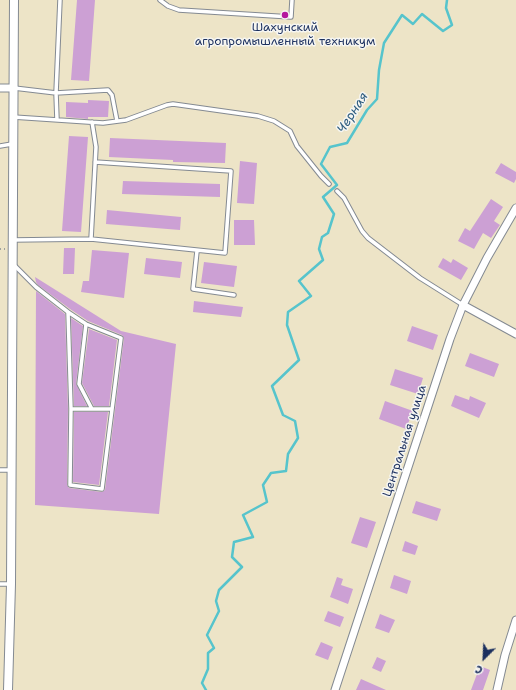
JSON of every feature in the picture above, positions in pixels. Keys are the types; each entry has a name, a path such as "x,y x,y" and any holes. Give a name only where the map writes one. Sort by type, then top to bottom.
{"street":[{"path":"8,690 12,470 14,0"},
{"path":"0,88 14,88"},
{"name":"Центральная улица","path":"335,690 443,360 463,305 487,258 516,208"},
{"path":"463,305 516,334"},
{"path":"498,690 505,655 516,620"}],"lane":[{"path":"57,120 56,93 60,0"},
{"path":"160,0 168,6 179,10 291,17 292,0"},
{"path":"14,88 56,93 108,90 112,95 117,121"},
{"path":"14,117 103,123 126,120 173,104 258,116 274,121 290,131 297,146 329,184"},
{"path":"91,239 96,147 92,122"},
{"path":"0,146 13,144"},
{"path":"13,240 91,239 225,253 231,171 95,162"},
{"path":"337,191 344,198 362,231 368,238 420,278 463,305"},
{"path":"197,251 193,290 234,295"},
{"path":"13,264 36,287 68,312 86,324 121,338 102,489 70,485 71,409 68,312"},
{"path":"86,324 79,384 92,409"},
{"path":"71,409 112,409"},
{"path":"0,470 12,470"},
{"path":"0,584 11,584"}],"building":[{"path":"77,0 95,0 89,81 71,80"},
{"path":"88,100 109,101 108,117 88,117 88,119 66,117 66,102 88,103"},
{"path":"69,136 88,137 81,232 62,231"},
{"path":"110,138 226,143 225,163 173,162 173,160 109,157"},
{"path":"240,161 257,163 254,204 237,203"},
{"path":"501,163 516,172 516,179 514,183 495,173"},
{"path":"123,181 220,184 220,197 122,194"},
{"path":"491,199 503,207 494,221 500,225 491,238 483,233 474,249 458,241 465,228 470,231"},
{"path":"107,210 181,217 180,230 106,224"},
{"path":"234,220 254,220 255,245 234,245"},
{"path":"64,248 75,248 74,274 63,274"},
{"path":"92,250 129,253 124,298 81,292 83,281 89,281"},
{"path":"146,258 182,262 180,278 144,274"},
{"path":"443,258 451,263 453,259 468,268 461,280 438,267"},
{"path":"204,262 237,266 234,287 201,283"},
{"path":"35,277 121,331 176,344 159,514 35,505 36,291 65,314 68,409 67,485 69,488 102,492 105,490 124,338 122,335 88,321 70,309 38,285"},
{"path":"194,301 243,307 241,317 193,312"},
{"path":"71,318 83,326 76,384 87,406 74,406"},
{"path":"412,326 438,335 433,350 407,341"},
{"path":"89,329 117,340 109,406 94,406 82,383"},
{"path":"470,353 499,364 494,377 465,366"},
{"path":"395,369 423,378 418,394 390,385"},
{"path":"455,395 469,400 470,396 486,403 479,418 451,406"},
{"path":"385,401 413,411 406,429 379,419"},
{"path":"74,412 108,412 99,485 73,482"},
{"path":"416,501 441,509 437,521 412,513"},
{"path":"360,517 376,522 367,548 351,543"},
{"path":"405,541 418,546 415,555 402,551"},
{"path":"394,575 411,581 407,594 390,588"},
{"path":"337,577 343,579 341,585 353,589 348,604 330,597"},
{"path":"328,611 344,617 340,627 324,621"},
{"path":"380,614 395,620 389,633 375,628"},
{"path":"321,642 333,647 328,660 315,655"},
{"path":"377,657 386,661 381,672 372,668"},
{"path":"480,666 490,670 483,690 471,690"},
{"path":"361,679 386,690 356,690"}],"waterway":[{"name":"Черная","path":"206,690 202,683 208,669 208,653 214,648 207,635 219,611 216,601 219,590 242,567 232,557 234,542 253,537 243,515 267,502 263,485 271,473 286,471 288,454 298,438 295,421 283,415 272,386 299,360 287,325 288,312 311,296 299,281 323,260 319,249 322,237 328,233 334,214 323,197 337,185 321,164 330,147 347,143 367,110 377,99 379,70 384,43 402,15 413,24 422,14 443,31 452,25 446,8 447,0"}],"place":[{"name":"Шахунский агропромышленный техникум","path":"285,15"}]}
